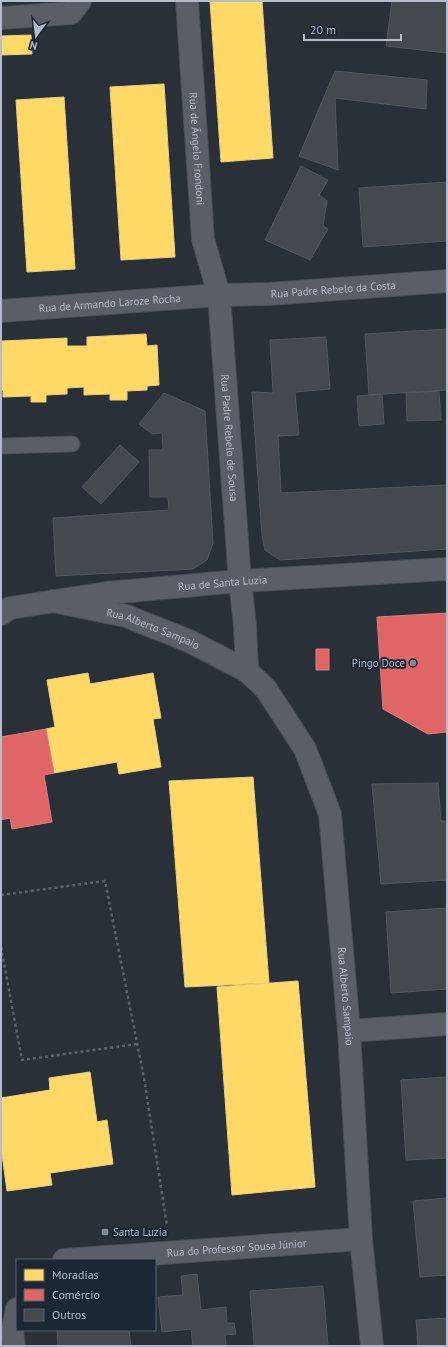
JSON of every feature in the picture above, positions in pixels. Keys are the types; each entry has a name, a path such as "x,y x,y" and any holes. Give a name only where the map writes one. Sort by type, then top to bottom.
{"street":[{"path":"1,18 71,13 80,1"},
{"name":"Rua de Ângelo Frondoni","path":"187,1 203,239 219,295"},
{"name":"Rua Padre Rebelo da Costa","path":"219,295 269,294 447,281"},
{"name":"Rua de Armando Laroze Rocha","path":"1,312 219,295"},
{"name":"Rua Padre Rebelo de Sousa","path":"219,295 240,581"},
{"name":"Rua de Santa Luzia","path":"1,614 10,608 107,593 240,581 447,569"},
{"path":"240,581 248,671"},
{"name":"Rua Alberto Sampaio","path":"53,601 126,616 189,641 248,671 266,689 305,749 330,814 349,1031 361,1239 372,1346"},
{"path":"349,1031 447,1024"},
{"name":"Rua do Professor Sousa Júnior","path":"78,1259 361,1239"},
{"path":"14,1346 12,1333 16,1314"}],"lane":[{"path":"1,446 72,444"}],"path":[{"path":"1,895 105,881 138,1044 172,1252"},
{"path":"1,947 22,1060 138,1044"}],"building: Moradias":[{"path":"210,1 262,1 273,158 221,162"},
{"path":"31,35 32,54 1,55 1,36"},
{"path":"164,84 175,257 121,260 110,87"},
{"path":"64,97 75,269 27,272 16,100"},
{"path":"146,334 147,346 157,345 159,385 147,386 147,390 127,391 127,400 110,400 110,394 84,395 84,387 67,388 67,394 46,395 46,402 31,402 31,396 3,397 3,390 1,390 2,341 67,338 67,346 87,346 87,337"},
{"path":"88,673 90,684 153,673 161,718 153,719 161,767 119,774 117,762 54,773 46,729 55,727 47,680"},
{"path":"253,777 269,983 185,987 169,781"},
{"path":"298,981 315,1187 232,1195 217,987"},
{"path":"90,1072 97,1122 107,1120 113,1164 50,1173 52,1185 7,1191 1,1147 1,1098 50,1090 49,1078"}],"building: Comércio":[{"name":"Pingo Doce","path":"447,613 447,732 428,734 383,709 377,617"},
{"path":"316,649 329,649 329,670 316,670"},
{"path":"46,729 54,773 44,775 52,822 12,829 10,818 1,820 1,737"}],"building: Outros":[{"path":"392,1 447,1 447,53 386,46"},
{"path":"335,71 427,80 426,109 335,98 338,170 299,156"},
{"path":"301,166 328,180 319,195 327,201 323,226 328,229 310,260 265,240"},
{"path":"447,182 447,241 363,247 359,188"},
{"path":"447,329 447,390 369,395 365,334"},
{"path":"326,337 330,389 295,392 299,435 278,436 281,493 447,485 447,549 280,560 265,550 262,536 252,392 273,393 270,340"},
{"path":"439,391 441,420 407,421 406,393"},
{"path":"164,393 205,411 213,543 207,560 193,569 56,576 53,518 169,510 168,497 150,497 149,450 163,450 162,433 152,434 139,424"},
{"path":"382,394 384,424 359,426 357,396"},
{"path":"120,445 139,462 101,504 82,487"},
{"path":"438,783 441,821 447,821 447,880 381,884 372,784"},
{"path":"447,908 447,989 391,993 386,912"},
{"path":"447,1077 447,1158 406,1160 401,1080"},
{"path":"447,1198 447,1275 420,1277 413,1201"},
{"path":"197,1274 201,1310 226,1307 227,1323 234,1323 236,1334 225,1335 226,1346 193,1346 191,1329 162,1332 158,1297 183,1295 181,1276"},
{"path":"323,1286 328,1346 254,1346 250,1291"},
{"path":"447,1318 447,1346 418,1346 416,1320"},
{"path":"57,1331 129,1331 131,1346 58,1346"}],"place":[{"name":"Pingo Doce","path":"413,663"},
{"name":"Santa Luzia","path":"105,1232"}]}
